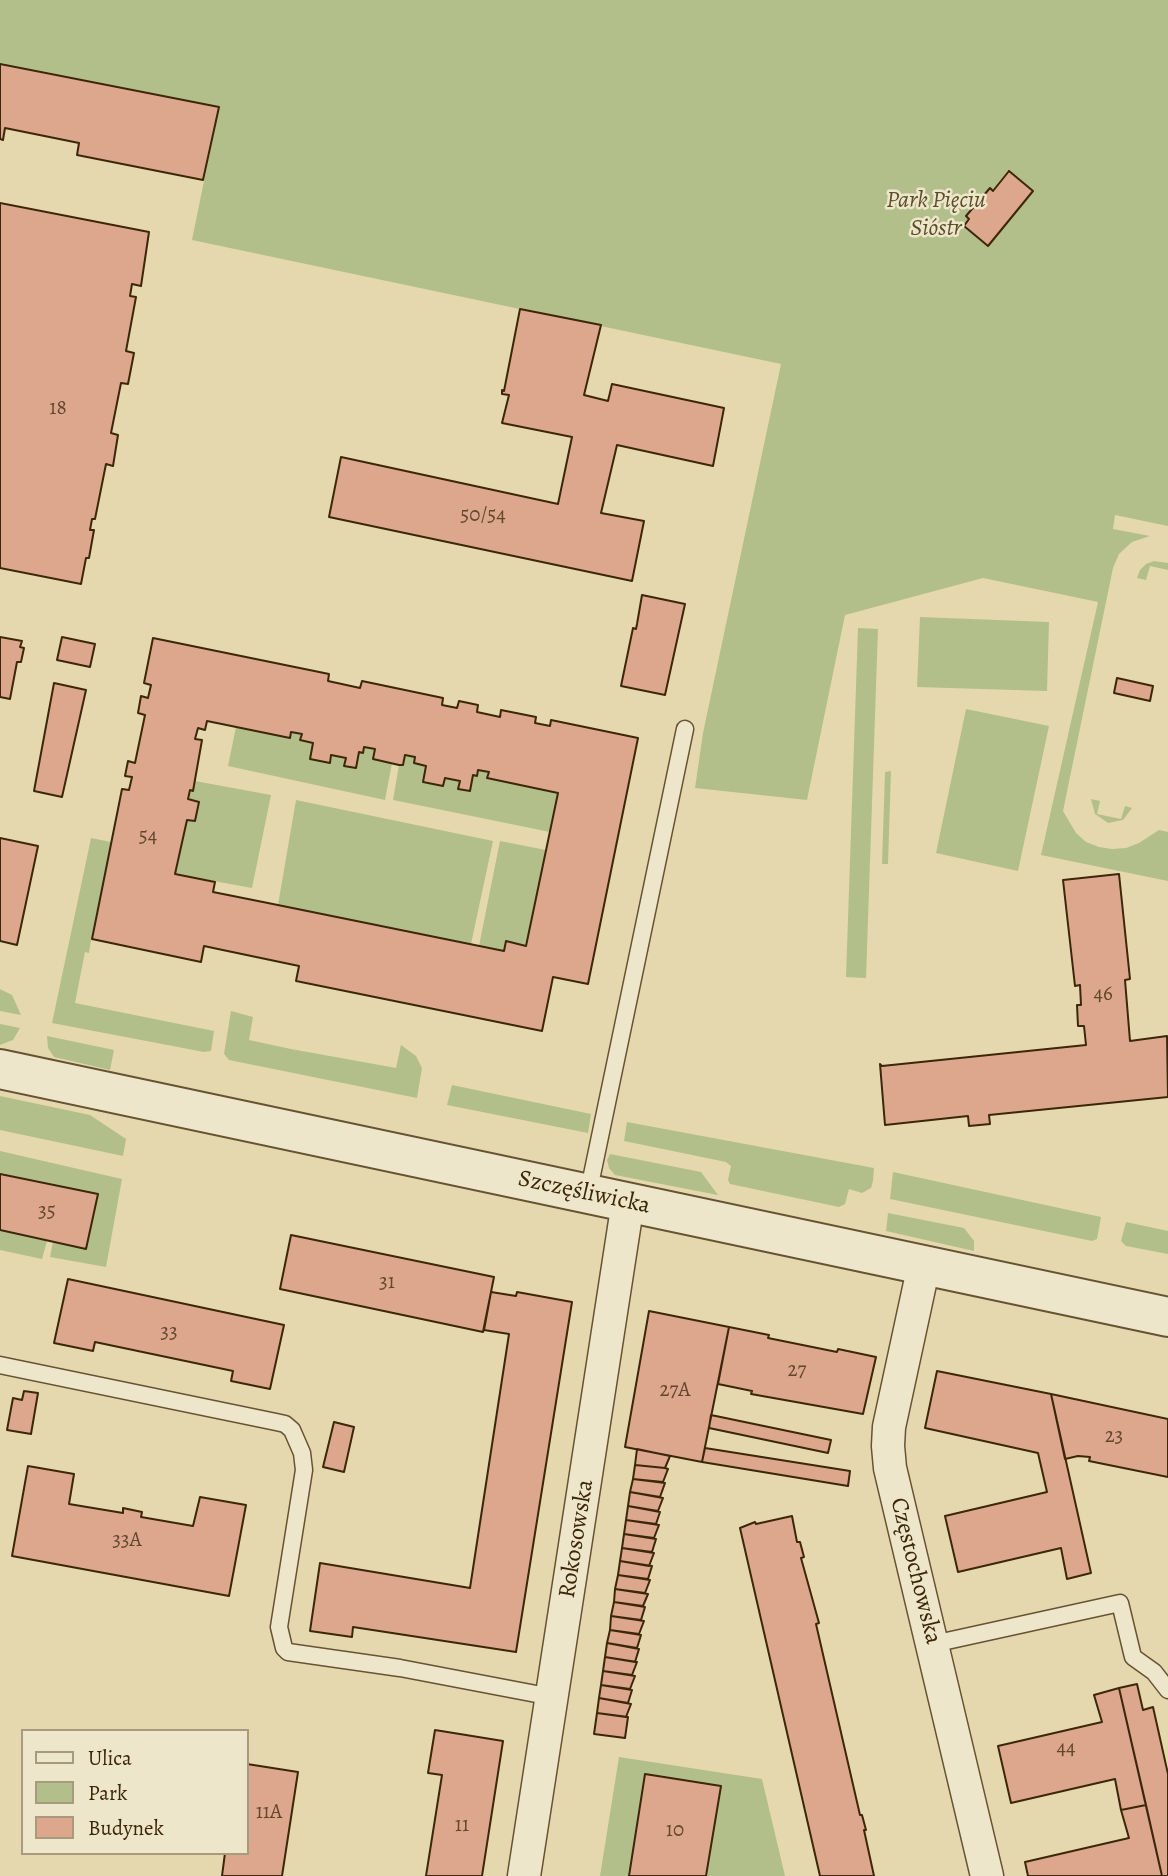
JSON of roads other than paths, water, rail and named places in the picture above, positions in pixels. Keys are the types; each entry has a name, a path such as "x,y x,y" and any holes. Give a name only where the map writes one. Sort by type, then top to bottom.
{"street":[{"name":"Szczęśliwicka","path":"0,1069 1168,1317"},
{"name":"Rokosowska","path":"524,1876 628,1202"},
{"name":"Częstochowska","path":"924,1265 889,1427 890,1468 987,1876"}],"lane":[{"path":"588,1194 685,729"},
{"path":"0,1366 276,1422 285,1424 292,1430 302,1453 304,1470 279,1627 284,1648 288,1652 400,1668 552,1697"},
{"path":"933,1644 1120,1603 1133,1657 1154,1672 1168,1690"}],"park label":[{"name":"Park Pięciu Sióstr","path":"936,215"}]}
